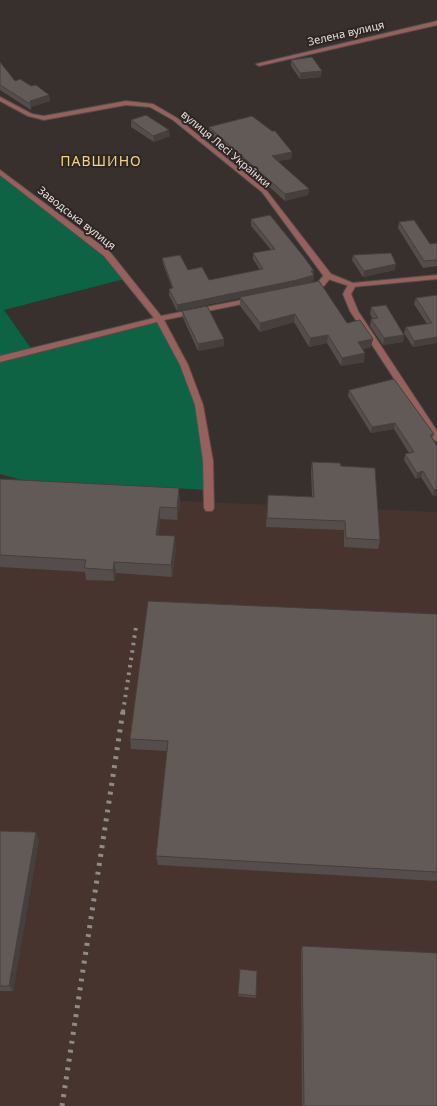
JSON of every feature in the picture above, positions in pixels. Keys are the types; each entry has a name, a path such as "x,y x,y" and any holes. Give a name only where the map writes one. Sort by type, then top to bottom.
{"street":[{"name":"Зелена вулиця","path":"260,64 437,23"},
{"name":"вулиця Лесі Українки","path":"0,100 30,115 44,118 55,118 126,103 144,104 163,110 264,191 328,276"},
{"name":"Заводська вулиця","path":"0,172 107,254 159,319 184,365 199,405 208,461 209,508"},
{"path":"297,290 321,284 328,276 352,285 437,277"},
{"path":"352,285 347,294 354,311 437,438"},
{"path":"0,359 159,319 260,298"}],"shaded area":[{"path":"0,493 437,512 437,1106 0,1106"}],"green space":[{"path":"0,172 107,254 128,278 4,310 32,350 159,319 199,405 208,490 22,480 0,474"}],"building":[{"path":"312,57 322,71 300,73 291,60"},
{"path":"0,62 15,81 20,79 31,86 36,85 49,95 30,101 30,104 0,85"},
{"path":"146,115 169,130 153,136 131,120"},
{"path":"252,116 272,131 275,131 292,152 272,156 309,189 285,194 209,127"},
{"path":"270,215 304,257 314,271 311,271 314,275 177,305 169,289 173,288 162,258 180,255 188,270 202,267 209,280 263,269 253,253 275,249 251,219"},
{"path":"414,220 430,244 437,243 437,260 424,261 399,222"},
{"path":"391,253 396,264 364,271 353,255"},
{"path":"319,281 347,323 360,320 373,339 358,342 365,353 342,358 328,335 310,338 295,314 260,323 240,297"},
{"path":"437,295 437,337 414,341 406,327 432,323 416,298"},
{"path":"386,305 404,335 384,338 371,319 378,318 371,307"},
{"path":"207,306 224,339 198,344 182,311"},
{"path":"394,379 434,434 430,435 437,446 437,489 434,490 423,471 417,473 405,454 414,452 395,423 372,427 349,390"},
{"path":"312,462 340,463 341,466 375,468 380,540 346,538 345,521 267,518 268,495 314,497"},
{"path":"0,479 179,488 177,508 160,507 156,535 175,536 171,565 114,562 113,570 84,568 86,560 0,555"},
{"path":"148,601 437,614 437,872 156,856 168,741 130,739"},
{"path":"0,831 36,832 9,986 0,986"},
{"path":"302,946 437,953 437,1106 304,1106"},
{"path":"240,969 257,971 256,996 238,994"}],"railway":[{"path":"123,712 136,627"},
{"path":"62,1106 123,711"}],"district":[{"name":"ПАВШИНО","path":"101,161"}]}
